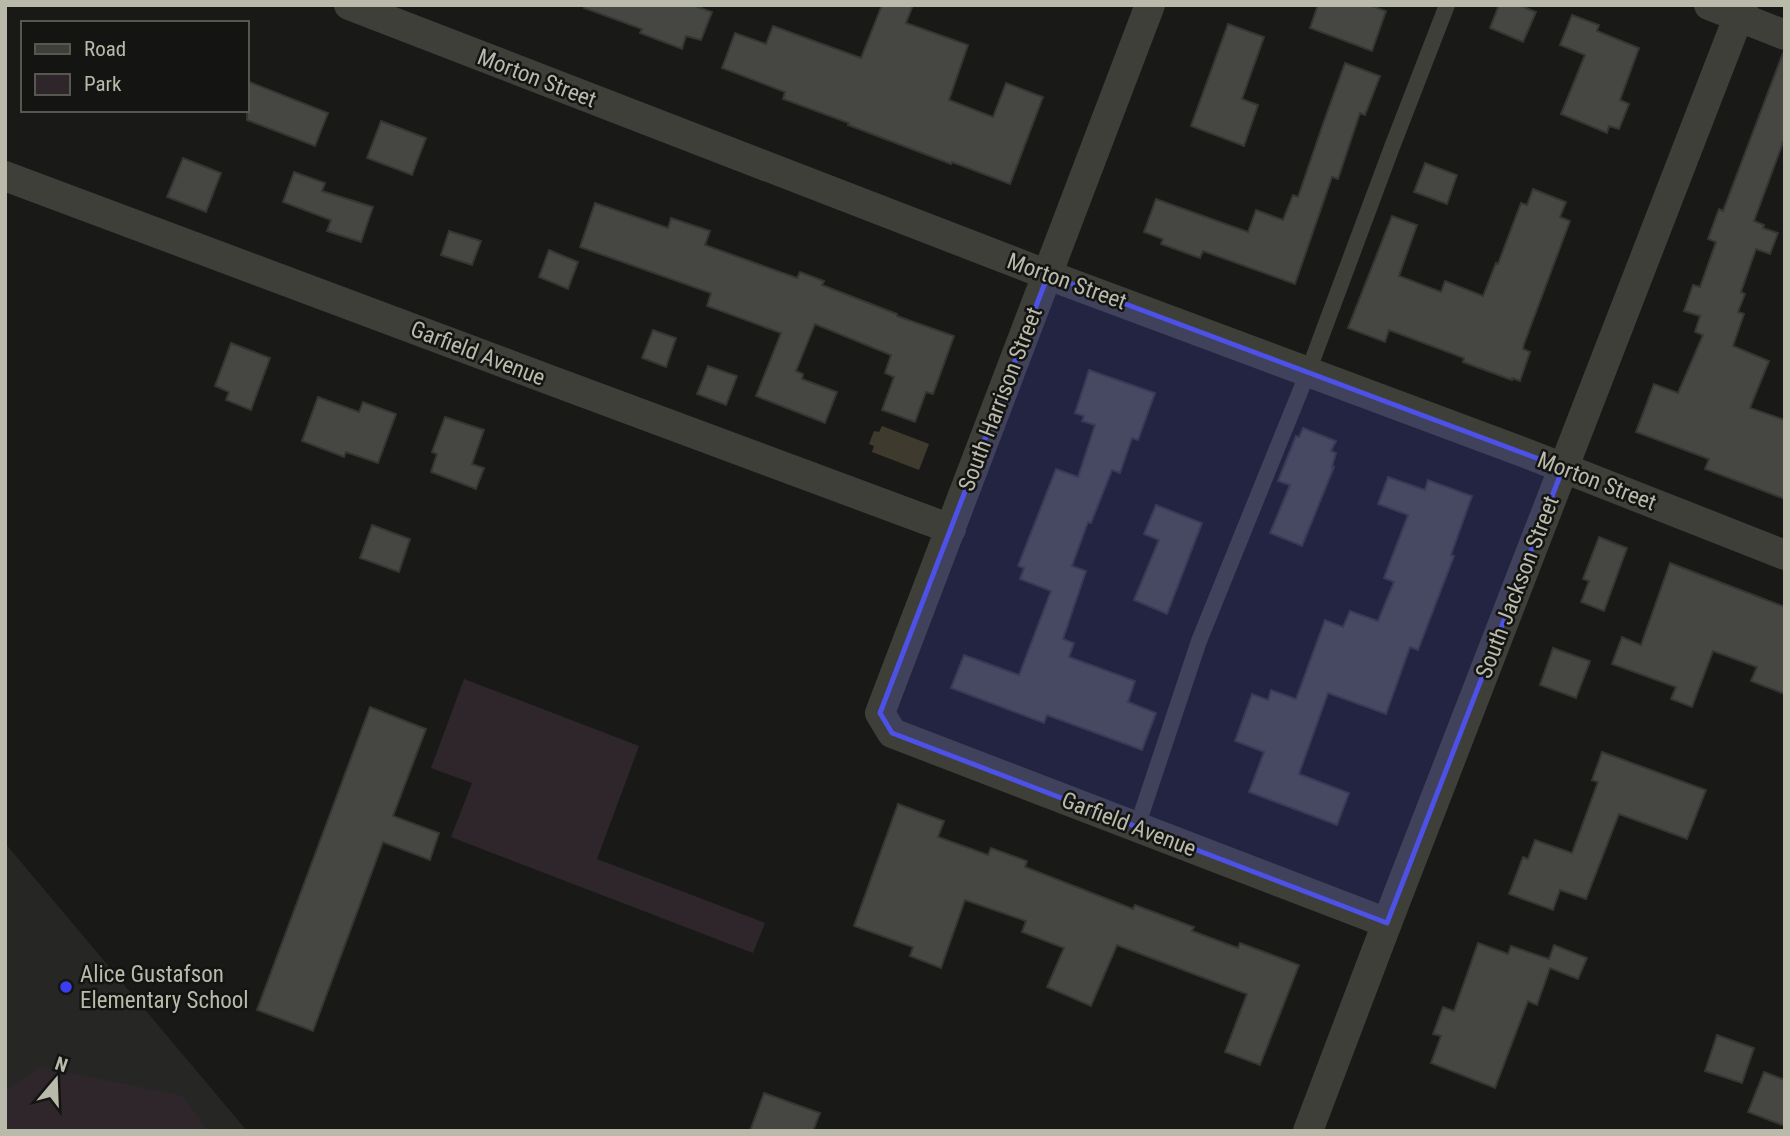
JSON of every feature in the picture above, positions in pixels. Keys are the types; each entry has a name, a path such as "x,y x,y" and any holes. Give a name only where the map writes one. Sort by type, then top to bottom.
{"street":[{"name":"Morton Street","path":"349,5 1048,275 1563,468 1785,555"},
{"name":"South Harrison Street","path":"880,713 1150,5"},
{"path":"1709,5 1740,11 1785,35"},
{"name":"South Jackson Street","path":"1308,1131 1740,11"},
{"name":"Garfield Avenue","path":"5,176 951,529"},
{"name":"Garfield Avenue","path":"880,713 892,733 1387,923"}],"lane":[{"path":"1137,827 1199,641 1308,372 1447,5"}],"highlighted area":[{"path":"1048,275 1563,468 1387,923 892,733 880,713"}],"shaded area":[{"path":"882,426 929,444 919,470 872,452 874,446 869,444 874,431 879,432"},
{"name":"Alice Gustafson Elementary School","path":"5,843 247,1131 5,1131"}],"green space":[{"path":"464,679 639,746 597,859 765,923 753,953 451,837 472,783 431,768"},
{"path":"42,1067 183,1096 208,1131 5,1131 7,1089"}],"building":[{"path":"585,5 693,5 712,12 701,40 686,36 682,49 640,33 642,29 584,8"},
{"path":"882,5 913,5 906,23 968,45 949,100 993,117 1006,83 1043,97 1010,184 783,99 785,92 722,68 735,33 766,44 773,26 861,58"},
{"path":"1318,5 1369,5 1386,11 1372,51 1310,28"},
{"path":"1499,5 1519,5 1536,12 1523,42 1490,28"},
{"path":"1572,15 1599,25 1597,31 1639,48 1620,100 1629,104 1619,129 1609,126 1607,133 1561,114 1585,55 1560,45"},
{"path":"1228,24 1264,37 1242,99 1258,105 1244,146 1191,126"},
{"path":"1783,53 1785,137 1754,221 1764,225 1763,228 1778,233 1770,254 1756,249 1741,292 1745,294 1738,312 1744,314 1733,346 1769,361 1750,408 1785,420 1785,499 1705,469 1709,459 1636,432 1654,384 1678,393 1703,335 1695,332 1700,316 1684,311 1693,285 1700,287 1716,242 1708,239 1719,209 1723,211"},
{"path":"1345,63 1380,76 1365,115 1360,113 1338,179 1332,177 1295,284 1203,251 1200,258 1161,244 1163,239 1144,232 1156,199 1248,232 1256,210 1283,220 1293,195 1298,197"},
{"path":"248,81 328,113 315,146 247,120"},
{"path":"381,121 426,138 412,175 367,158"},
{"path":"183,158 221,173 206,212 167,197"},
{"path":"1425,163 1457,175 1447,204 1414,192"},
{"path":"294,172 325,183 322,191 373,207 361,242 327,231 331,220 283,202"},
{"path":"1533,189 1566,202 1560,217 1570,221 1524,344 1523,349 1530,352 1520,381 1463,362 1464,358 1389,330 1385,342 1348,328 1392,216 1417,225 1399,276 1441,292 1445,281 1483,296 1521,203 1527,205"},
{"path":"595,203 668,228 671,218 710,231 705,245 797,278 800,272 824,281 822,285 954,336 933,394 926,392 915,422 882,410 894,377 885,373 891,355 815,324 796,371 803,374 802,379 837,392 825,423 756,396 781,333 707,306 711,293 580,247"},
{"path":"449,231 481,241 472,265 441,255"},
{"path":"549,250 578,262 568,289 539,277"},
{"path":"653,330 676,338 666,367 642,358"},
{"path":"231,343 270,358 251,410 226,400 229,392 215,386"},
{"path":"708,366 737,376 726,405 697,394"},
{"path":"1089,370 1155,393 1138,440 1132,438 1120,473 1112,470 1091,523 1088,522 1072,566 1086,571 1063,639 1074,643 1069,657 1135,681 1128,702 1156,713 1142,750 1047,715 1044,723 951,688 964,655 1019,675 1051,591 1020,579 1024,568 1018,566 1056,469 1078,477 1095,425 1082,421 1084,416 1075,413"},
{"path":"318,397 359,412 363,402 396,414 378,463 346,452 344,457 302,441"},
{"path":"445,417 484,430 472,464 484,468 476,489 431,472 437,454 432,452"},
{"path":"1303,428 1336,441 1331,451 1336,453 1334,467 1302,546 1270,533 1290,485 1278,481 1296,436 1299,437"},
{"path":"1388,477 1425,490 1428,480 1472,496 1451,555 1454,556 1418,650 1410,647 1386,714 1328,693 1299,774 1349,793 1337,825 1249,792 1264,752 1235,741 1252,694 1268,700 1271,690 1296,699 1325,620 1343,627 1350,611 1378,621 1394,582 1384,578 1408,515 1378,504"},
{"path":"1156,505 1202,523 1167,614 1134,600 1159,540 1144,534"},
{"path":"372,525 410,539 399,572 360,558"},
{"path":"1599,537 1627,548 1604,611 1581,602 1589,581 1583,579"},
{"path":"1670,563 1785,607 1785,694 1751,681 1757,667 1713,651 1692,707 1671,699 1676,687 1612,664 1622,637 1641,645"},
{"path":"1553,648 1590,661 1576,698 1540,685"},
{"path":"370,707 426,729 393,816 439,833 430,860 383,842 313,1031 257,1010"},
{"path":"1602,752 1706,790 1687,839 1619,814 1586,899 1560,890 1553,910 1509,894 1523,857 1528,859 1535,840 1572,853 1598,782 1592,780"},
{"path":"898,804 944,821 938,837 988,855 991,848 1027,861 1025,867 1133,909 1135,905 1194,927 1192,931 1238,948 1240,943 1299,965 1260,1065 1225,1052 1247,994 1117,945 1091,1006 1047,987 1064,948 1022,932 1026,921 965,900 941,968 910,956 913,947 854,926"},
{"path":"1478,943 1508,954 1511,946 1549,959 1554,945 1587,958 1578,979 1550,968 1537,1005 1528,1001 1495,1088 1431,1063 1441,1036 1433,1034 1443,1007 1454,1011"},
{"path":"1717,1035 1754,1048 1742,1083 1705,1071"},
{"path":"1764,1072 1785,1080 1785,1126 1748,1112"},
{"path":"764,1093 820,1113 813,1131 750,1131"}],"place":[{"name":"Alice Gustafson Elementary School","path":"66,987"}]}
